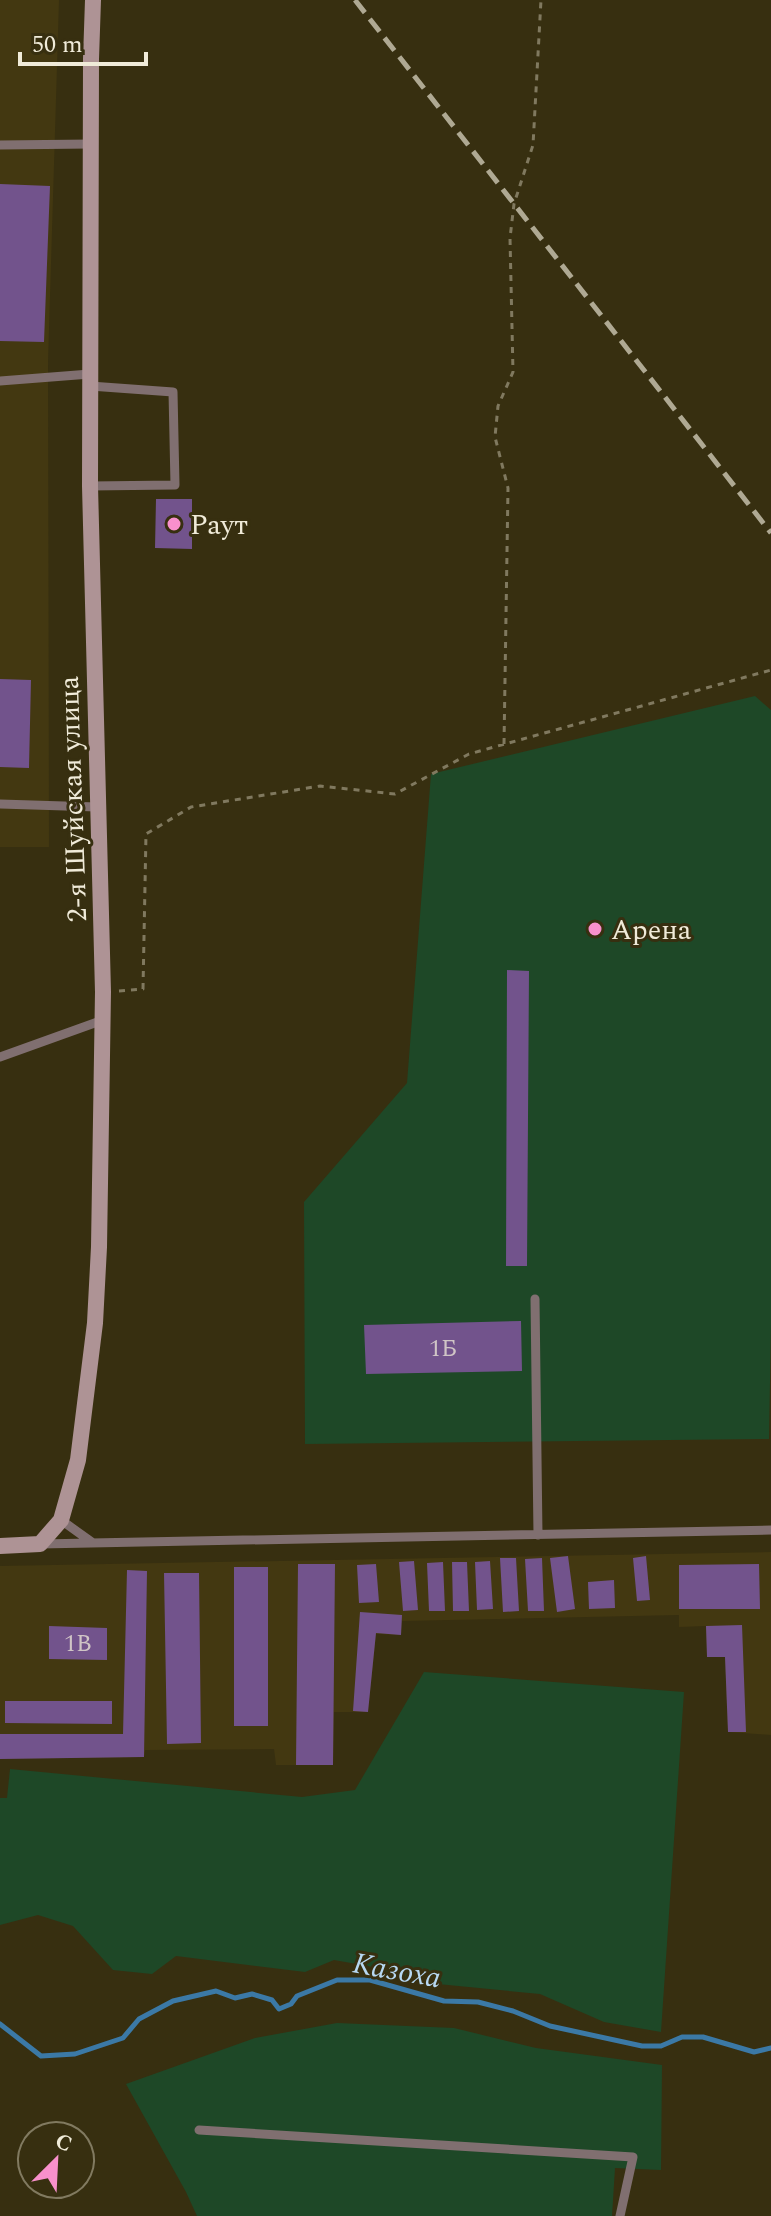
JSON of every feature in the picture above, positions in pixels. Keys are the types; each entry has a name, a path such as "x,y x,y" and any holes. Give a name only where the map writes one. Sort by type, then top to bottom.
{"street":[{"name":"2-я Шуйская улица","path":"40,1544 61,1520 78,1460 95,1323 99,1247 103,992 90,486 93,0"},
{"path":"0,1546 40,1544"}],"lane":[{"path":"0,145 91,144"},
{"path":"0,381 90,380 173,392 175,485 90,486"},
{"path":"0,804 97,807"},
{"path":"0,1057 103,1020"},
{"path":"535,1299 538,1535"},
{"path":"61,1520 93,1543"},
{"path":"40,1544 771,1530"},
{"path":"199,2130 633,2157 620,2216"}],"path":[{"path":"504,744 508,488 495,437 498,406 513,372 510,238 514,204 533,145 541,0"},
{"path":"103,992 143,989 146,834 191,807 320,786 395,794 469,754 771,670"}],"shaded area":[{"path":"0,0 59,0 48,363 49,847 0,847"},
{"path":"771,1552 771,1735 728,1732 725,1657 707,1657 706,1626 679,1627 679,1615 402,1621 401,1635 376,1634 368,1712 334,1712 333,1765 276,1765 274,1749 145,1750 144,1757 0,1759 0,1566"}],"green space":[{"name":"Арена","path":"755,696 771,710 769,1439 305,1444 304,1202 407,1083 431,774"},
{"path":"424,1672 684,1692 661,2032 604,2022 540,1994 417,1982 368,1966 334,1960 305,1972 176,1956 152,1974 113,1970 73,1926 38,1915 0,1925 0,1798 7,1798 10,1769 302,1797 355,1790"},
{"path":"337,2023 454,2028 536,2048 662,2065 661,2170 615,2168 612,2216 197,2216 126,2084 255,2038"}],"building":[{"path":"0,184 50,186 44,342 0,341"},
{"name":"Раут","path":"156,499 192,499 192,549 155,548"},
{"path":"0,679 31,680 29,768 0,767"},
{"path":"507,970 529,971 527,1266 506,1266"},
{"path":"521,1321 522,1371 366,1374 364,1325"},
{"path":"568,1556 575,1609 557,1612 550,1558"},
{"path":"646,1556 650,1600 637,1601 633,1558"},
{"path":"500,1558 516,1558 519,1611 503,1612"},
{"path":"542,1558 544,1611 528,1611 525,1559"},
{"path":"414,1561 418,1610 403,1611 399,1562"},
{"path":"490,1561 493,1609 477,1610 475,1562"},
{"path":"443,1562 445,1611 429,1611 427,1563"},
{"path":"452,1562 467,1562 469,1611 453,1611"},
{"path":"298,1564 335,1564 333,1765 296,1765"},
{"path":"376,1564 379,1602 359,1603 357,1565"},
{"path":"759,1564 760,1609 679,1609 679,1565"},
{"path":"234,1567 268,1567 268,1726 234,1726"},
{"path":"127,1570 147,1571 144,1757 0,1759 0,1734 123,1734"},
{"path":"164,1573 199,1573 201,1743 167,1744"},
{"path":"614,1580 615,1608 589,1609 588,1582"},
{"path":"360,1612 402,1615 401,1635 376,1633 368,1712 353,1711"},
{"path":"742,1625 746,1732 728,1732 725,1657 707,1657 706,1626"},
{"path":"49,1626 107,1628 107,1660 49,1659"},
{"path":"5,1701 112,1701 112,1724 5,1723"}],"waterway":[{"name":"Казоха","path":"0,2024 41,2056 75,2054 123,2038 139,2019 173,2001 216,1991 235,1998 252,1994 272,2000 279,2009 291,2004 297,1996 337,1980 370,1980 444,2001 478,2002 513,2011 550,2026 642,2046 661,2046 682,2037 703,2037 754,2052 771,2048"}],"railway":[{"path":"355,0 771,533"}],"place":[{"name":"Раут","path":"174,524"},
{"name":"Арена","path":"595,929"}]}
